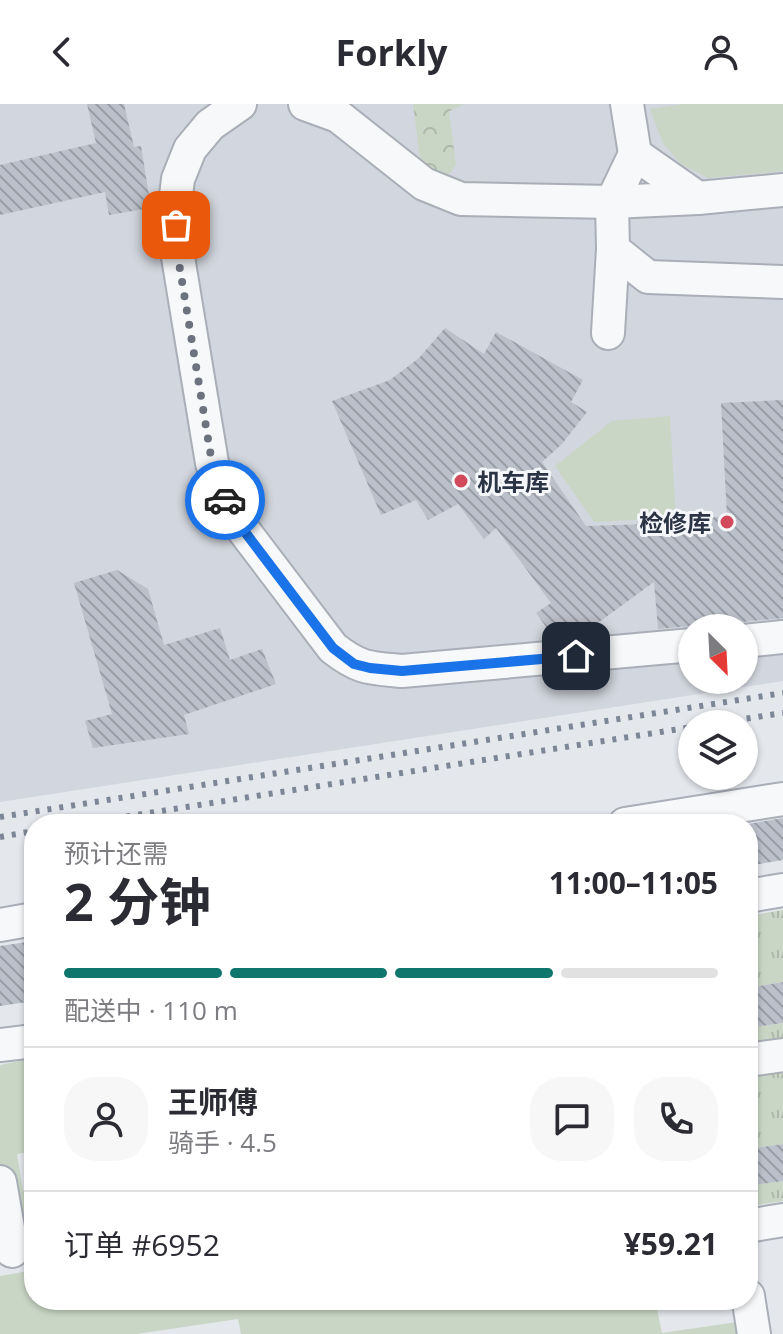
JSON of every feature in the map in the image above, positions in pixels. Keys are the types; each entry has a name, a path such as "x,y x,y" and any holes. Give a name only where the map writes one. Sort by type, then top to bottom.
{"street":[{"path":"240,104 210,125 190,149 178,179 175,204 176,245 212,463 229,511 333,648 354,664 402,671 678,646"},
{"path":"305,104 338,116 424,184 461,199 612,202 783,190"},
{"path":"608,333 613,249 612,202 635,154 627,104"},
{"path":"635,154 698,198"},
{"path":"613,249 648,277 783,282"},
{"path":"758,640 783,637"},
{"path":"707,814 783,799"},
{"path":"758,894 783,890"},
{"path":"0,925 24,921"},
{"path":"0,1045 24,1042"},
{"path":"758,1059 783,1055"},
{"path":"0,1182 15,1251"},
{"path":"758,1224 783,1220"},
{"path":"750,1310 754,1334"}],"shaded area":[{"path":"0,104 783,104 783,681 758,685 758,614 678,614 678,694 699,694 0,802"}],"green space":[{"path":"413,104 465,104 449,111 456,165 446,178 421,165"},
{"path":"684,104 783,104 783,171 708,178 680,163 663,143 650,109"},
{"path":"670,416 676,518 594,522 555,466 612,421"},
{"path":"783,910 783,982 758,986 758,914"},
{"path":"783,1023 783,1144 758,1148 758,1027"},
{"path":"24,1060 24,1153 17,1154 24,1191 24,1233 0,1237 0,1065"},
{"path":"783,1181 783,1201 758,1205 758,1184"},
{"path":"24,1272 24,1310 657,1310 662,1333 737,1322 739,1334 241,1334 238,1319 136,1334 0,1334 0,1276"}],"building":[{"path":"87,104 124,104 134,147 141,146 151,208 109,215 105,192 0,215 0,165 96,143"},
{"path":"445,328 484,354 496,332 583,380 571,402 587,412 562,444 542,462 586,526 650,524 727,516 721,403 783,400 783,618 758,620 758,614 678,614 678,627 658,629 654,582 580,636 554,638 536,613 551,603 496,528 484,539 458,504 428,520 416,500 381,515 332,401 390,380 419,358"},
{"path":"117,570 148,589 164,645 220,628 230,660 262,649 276,684 184,715 189,734 93,748 85,721 112,714 74,583"},
{"path":"783,818 783,860 758,864 758,822"},
{"path":"24,942 24,1002 0,1006 0,946"},
{"path":"783,982 783,1023 758,1027 758,986"},
{"path":"783,1144 783,1181 758,1184 758,1148"}],"railway":[{"path":"0,817 783,693"},
{"path":"758,717 783,713"},
{"path":"142,814 678,729"},
{"path":"0,837 24,833"}],"way so far":[{"path":"176,225 176,245 212,463 225,500"}],"place":[{"name":"机车库","path":"461,481"},
{"name":"检修库","path":"727,522"}],"route":[{"path":"225,500 229,511 333,648 354,664 402,671 576,656"}]}
